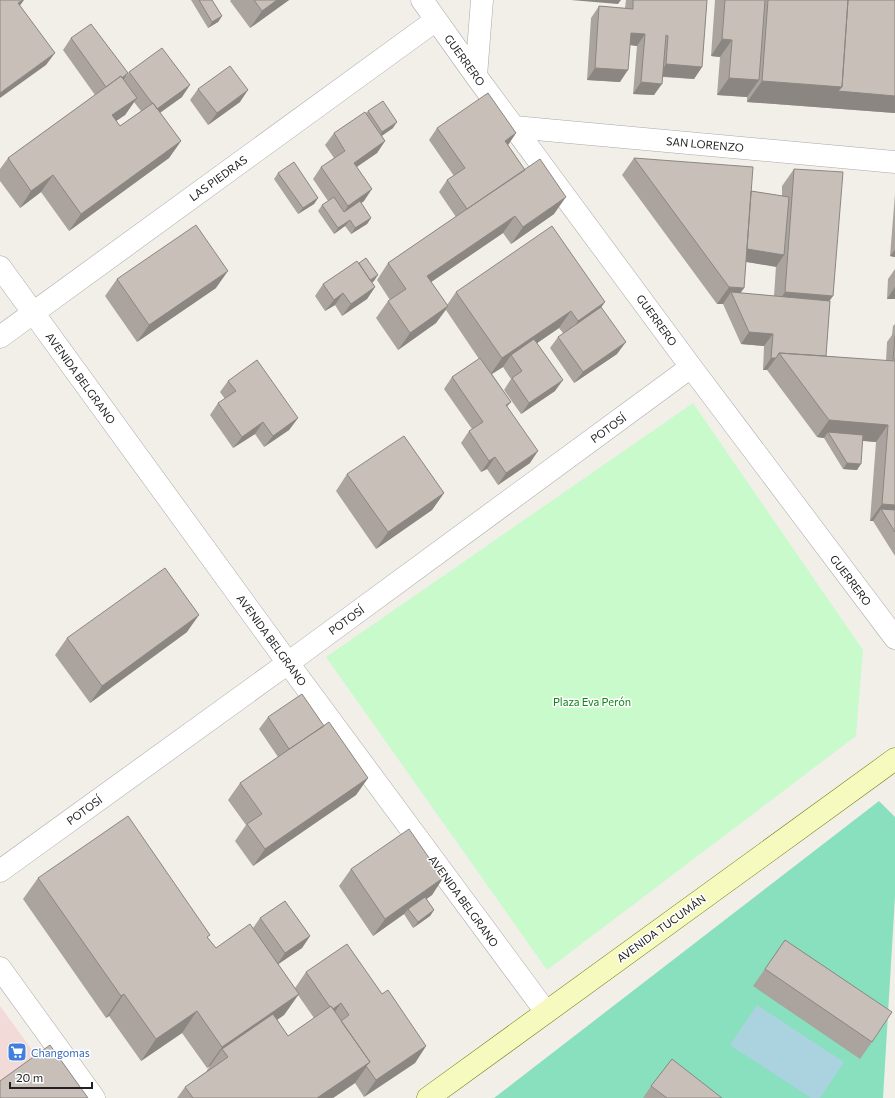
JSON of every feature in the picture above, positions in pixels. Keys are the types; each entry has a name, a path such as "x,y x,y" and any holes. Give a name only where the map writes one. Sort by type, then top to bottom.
{"main road":[{"name":"AVENIDA TUCUMÁN","path":"428,1098 895,758"}],"street":[{"name":"GUERRERO","path":"422,0 476,76 691,367 895,638"},
{"path":"476,76 482,0"},
{"name":"LAS PIEDRAS","path":"0,337 436,20"},
{"name":"SAN LORENZO","path":"514,127 895,162"},
{"name":"AVENIDA BELGRANO","path":"0,267 288,663 546,1012"},
{"name":"POTOSÍ","path":"0,871 288,663 691,367"},
{"path":"0,968 94,1098"}],"shaded area":[{"name":"Changomas","path":"0,1006 67,1098 0,1098"}],"green space":[{"name":"Plaza Eva Perón","path":"693,403 863,650 856,736 547,970 326,657"},
{"path":"879,801 895,817 895,896 883,1098 494,1098"}],"water":[{"path":"757,1005 844,1062 820,1098 811,1098 730,1045"}],"building":[{"path":"0,0 23,0 18,3 55,53 0,93"},
{"path":"199,0 212,0 222,16 212,22"},
{"path":"254,0 277,0 262,11"},
{"path":"633,0 707,0 702,67 666,64 668,36 666,35 662,84 641,82 645,34 631,33 628,70 595,68 599,6 633,9"},
{"path":"725,0 765,0 759,80 729,78 732,40 722,39"},
{"path":"768,0 848,0 842,87 762,81"},
{"path":"848,0 895,0 895,96 838,91 842,87"},
{"path":"91,24 128,73 122,78 121,76 106,87 71,38"},
{"path":"162,48 190,85 157,109 129,72"},
{"path":"230,66 248,90 217,113 198,89"},
{"path":"121,76 137,98 112,115 120,126 153,103 181,141 81,214 53,175 31,191 8,158"},
{"path":"488,93 516,133 505,141 525,170 467,209 447,180 465,168 437,128"},
{"path":"383,101 397,122 382,132 368,111"},
{"path":"365,112 385,141 354,163 372,189 348,206 321,167 345,151 334,133"},
{"path":"634,158 753,167 744,288 729,287"},
{"path":"540,159 566,197 523,227 515,216 427,276 448,306 410,333 388,301 406,289 388,263"},
{"path":"294,162 318,198 303,208 278,173"},
{"path":"794,169 843,172 833,296 785,292"},
{"path":"751,191 789,197 784,255 747,249"},
{"path":"334,197 344,212 360,201 371,218 355,228 350,220 338,228 322,205"},
{"path":"196,225 228,271 149,325 117,279"},
{"path":"552,226 605,302 578,321 571,311 502,358 456,292"},
{"path":"366,258 378,275 370,280 359,263"},
{"path":"357,261 375,287 351,304 343,293 334,300 323,284"},
{"path":"731,292 830,301 826,356 779,353 776,358 771,358 773,334 749,332"},
{"path":"601,307 626,342 583,372 558,337"},
{"path":"895,336 895,359 893,359"},
{"path":"534,339 563,380 529,403 512,378 522,371 511,355"},
{"path":"779,353 895,361 895,505 882,504 888,425 829,420"},
{"path":"480,358 511,402 506,405 538,451 506,473 495,457 489,461 469,431 483,422 452,377"},
{"path":"257,360 298,418 273,436 263,422 242,437 218,403 236,391 228,381"},
{"path":"828,432 863,435 861,464 847,463"},
{"path":"404,436 444,493 388,532 347,474"},
{"path":"881,509 895,510 895,532"},
{"path":"165,568 199,615 102,686 67,638"},
{"path":"302,694 324,726 289,749 268,717"},
{"path":"329,722 368,778 265,849 247,824 262,814 240,783"},
{"path":"128,816 210,935 207,937 216,948 250,924 299,994 222,1047 197,1011 156,1039 124,994 121,996 38,878"},
{"path":"409,829 443,878 385,919 351,869"},
{"path":"425,897 434,910 418,922 408,909"},
{"path":"285,901 310,936 285,953 260,918"},
{"path":"785,940 892,1012 872,1042 765,969"},
{"path":"347,944 382,994 388,990 426,1046 376,1080 366,1066 370,1062 341,1021 349,1015 341,1003 333,1009 331,1006 330,1007 306,972"},
{"path":"331,1006 370,1062 317,1098 193,1098 185,1087 228,1057 222,1049 273,1014 288,1036"},
{"path":"50,1045 88,1098 0,1098 0,1081"},
{"path":"672,1059 722,1098 667,1098 651,1086"}],"place":[{"name":"Changomas","path":"17,1052"}]}
